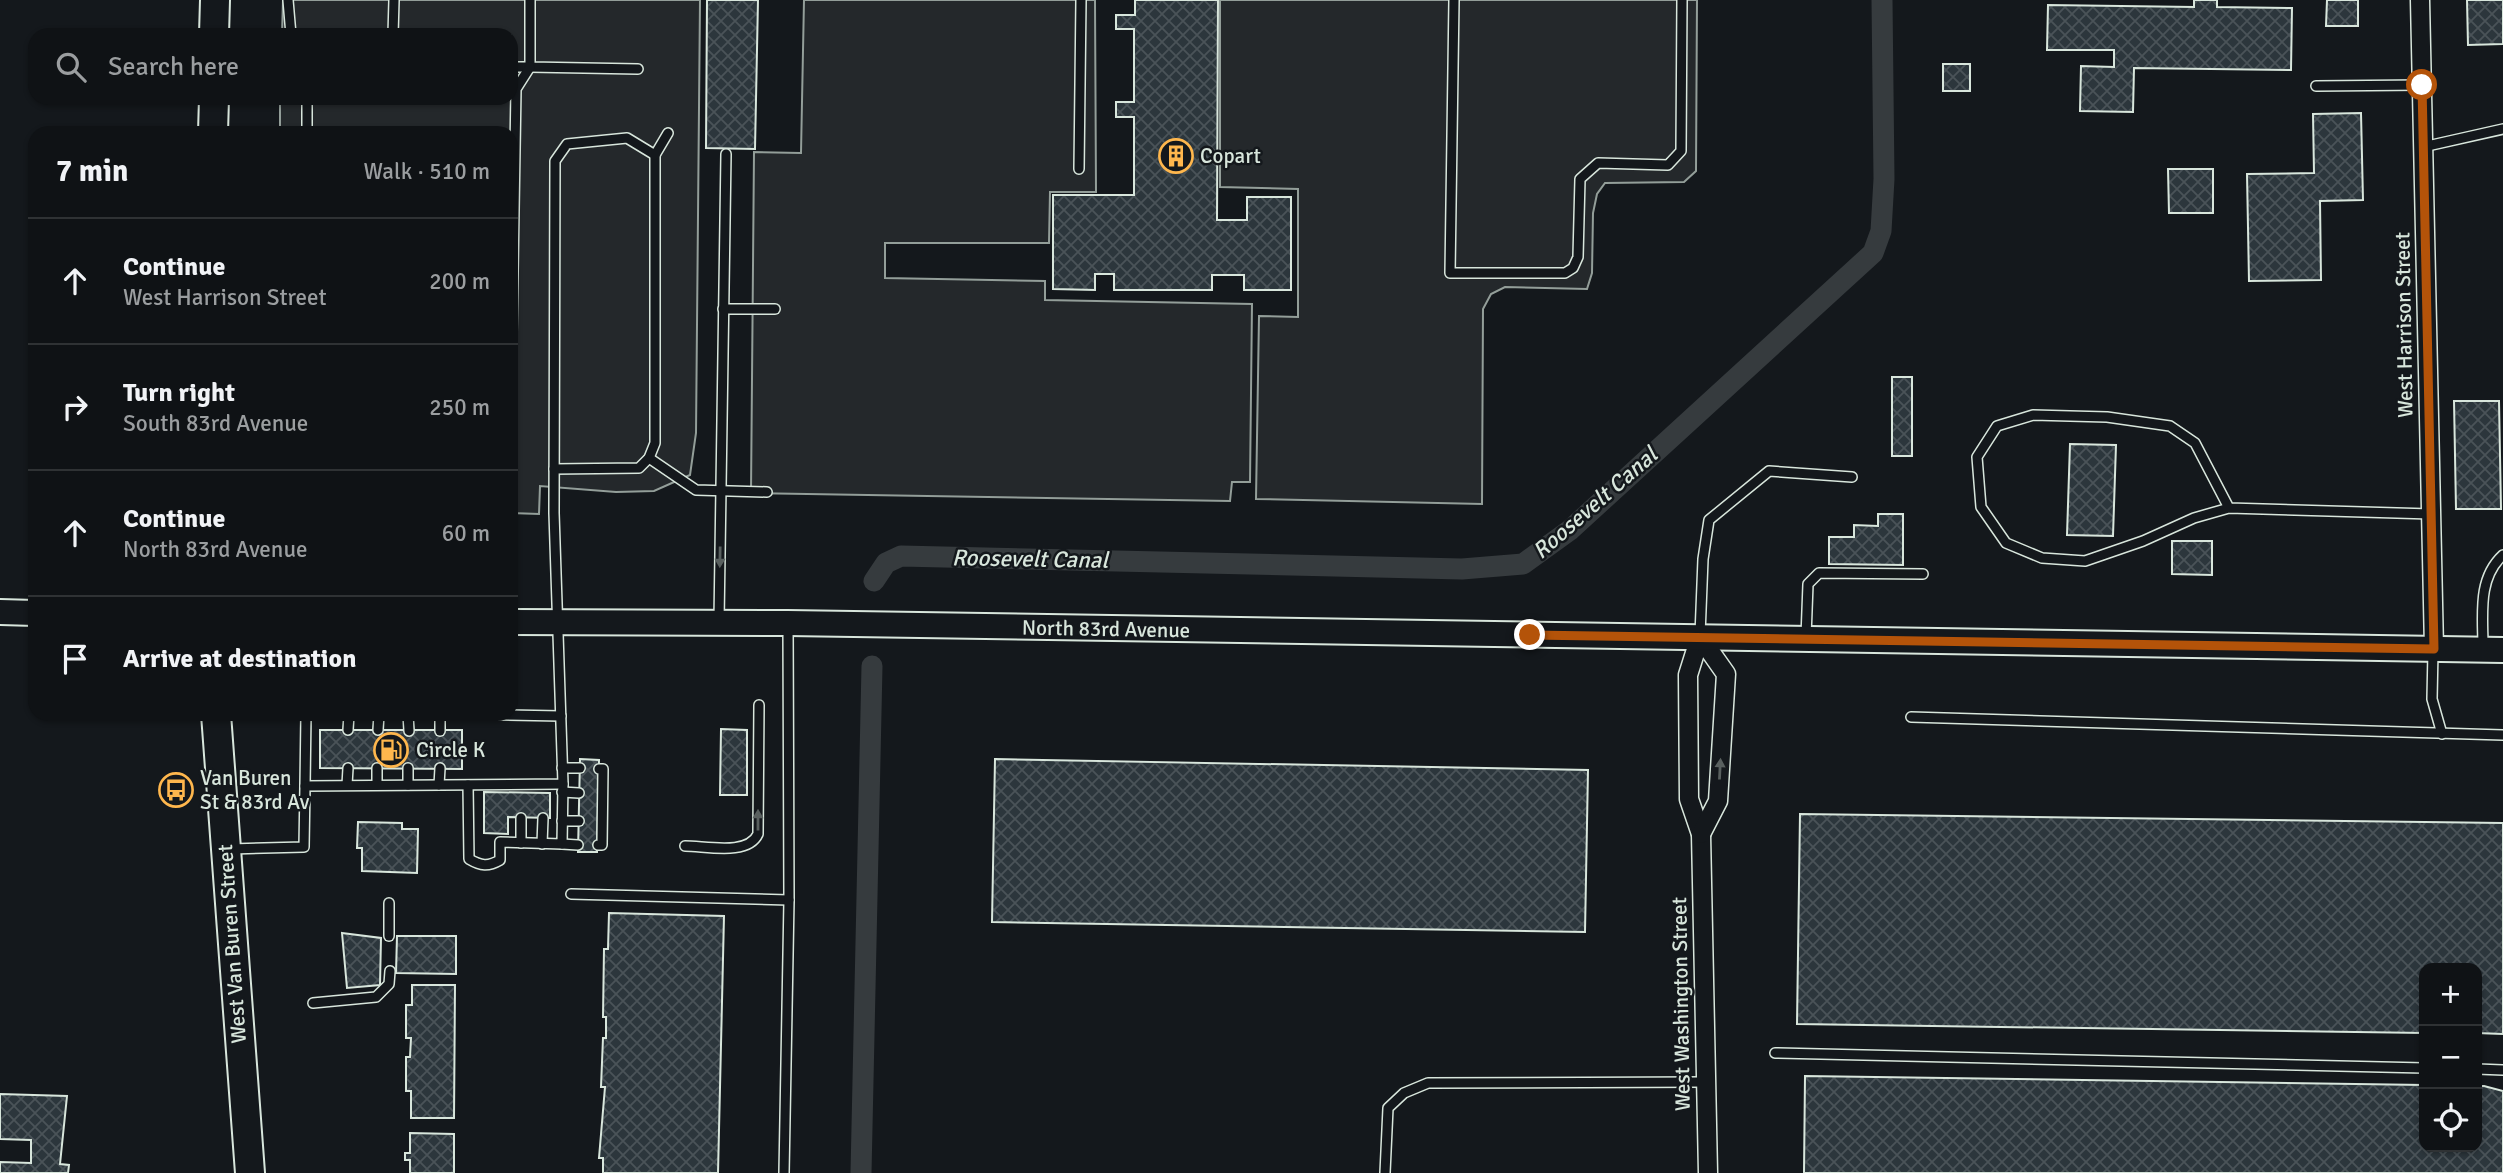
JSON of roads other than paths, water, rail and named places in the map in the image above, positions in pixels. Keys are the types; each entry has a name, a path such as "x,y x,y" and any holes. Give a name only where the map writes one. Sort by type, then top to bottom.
{"main road":[{"path":"214,28 215,0"},
{"path":"213,126 214,105"},
{"path":"0,612 28,613"},
{"name":"North 83rd Avenue","path":"518,622 788,623 2493,650"},
{"name":"West Van Buren Street","path":"217,721 250,1173"}],"street":[{"name":"West Harrison Street","path":"2420,0 2434,649"},
{"name":"West Washington Street","path":"1700,636 1688,675 1689,799 1702,834 1708,1173"},
{"name":"West Washington Street","path":"1700,636 1726,674 1718,802 1702,834"}],"lane":[{"path":"288,0 290,28"},
{"path":"393,28 394,0"},
{"path":"518,84 530,67 530,0"},
{"path":"1079,169 1081,0"},
{"path":"1454,0 1450,273 1565,273 1573,268 1578,257 1580,179 1587,169 1598,163 1668,165 1681,151 1682,0"},
{"path":"518,67 638,69"},
{"path":"2316,86 2422,85"},
{"path":"307,105 307,126"},
{"path":"514,105 514,126"},
{"path":"2423,147 2503,129"},
{"path":"554,468 639,468 649,458 655,443 655,155 668,133"},
{"path":"562,844 560,622 554,468 555,161 567,144 626,138 655,155"},
{"path":"719,623 726,154"},
{"path":"723,309 775,309"},
{"path":"2229,508 2195,443 2170,426 2107,417 2033,415 1997,426 1976,457 1981,507 2006,543 2042,558 2085,561 2143,541 2194,518 2229,508 2431,514"},
{"path":"649,458 696,490 767,492"},
{"path":"1700,636 1703,559 1709,520 1769,471 1852,477"},
{"path":"2493,650 2486,579 2493,565 2503,555"},
{"path":"1806,639 1808,584 1819,573 1923,573"},
{"path":"784,1173 789,900 788,623"},
{"path":"2434,649 2432,699 2442,734"},
{"path":"685,846 744,847 754,842 758,834 759,705"},
{"path":"518,715 561,716"},
{"path":"1911,717 2503,735"},
{"path":"226,849 303,847 306,721"},
{"path":"348,730 349,721"},
{"path":"378,730 379,721"},
{"path":"408,721 409,731"},
{"path":"440,721 440,731"},
{"path":"347,785 348,768"},
{"path":"377,768 377,785"},
{"path":"408,768 408,785"},
{"path":"439,785 440,768"},
{"path":"562,768 580,768"},
{"path":"598,845 602,845 600,822 603,769 599,769"},
{"path":"305,786 468,785 563,788 579,793"},
{"path":"468,785 469,859 480,865 491,866 500,860 500,842 578,845"},
{"path":"521,843 522,818"},
{"path":"542,818 542,844"},
{"path":"562,821 579,821"},
{"path":"571,894 789,900"},
{"path":"389,903 389,936"},
{"path":"313,1003 376,997 389,984 390,971"},
{"path":"1775,1053 2419,1068"},
{"path":"2482,1069 2503,1070"},
{"path":"1385,1173 1388,1108 1404,1093 1428,1083 1705,1083"}],"waterway":[{"name":"Roosevelt Canal","path":"874,581 886,563 901,556 1462,569 1523,564 1570,530 1873,253 1881,231 1884,179 1882,0"},
{"name":"Roosevelt Canal","path":"861,1173 872,666"}],"place":[{"name":"Copart","path":"1176,156"},
{"name":"Circle K","path":"391,750"},
{"name":"Van Buren St & 83rd Av","path":"176,790"}]}
